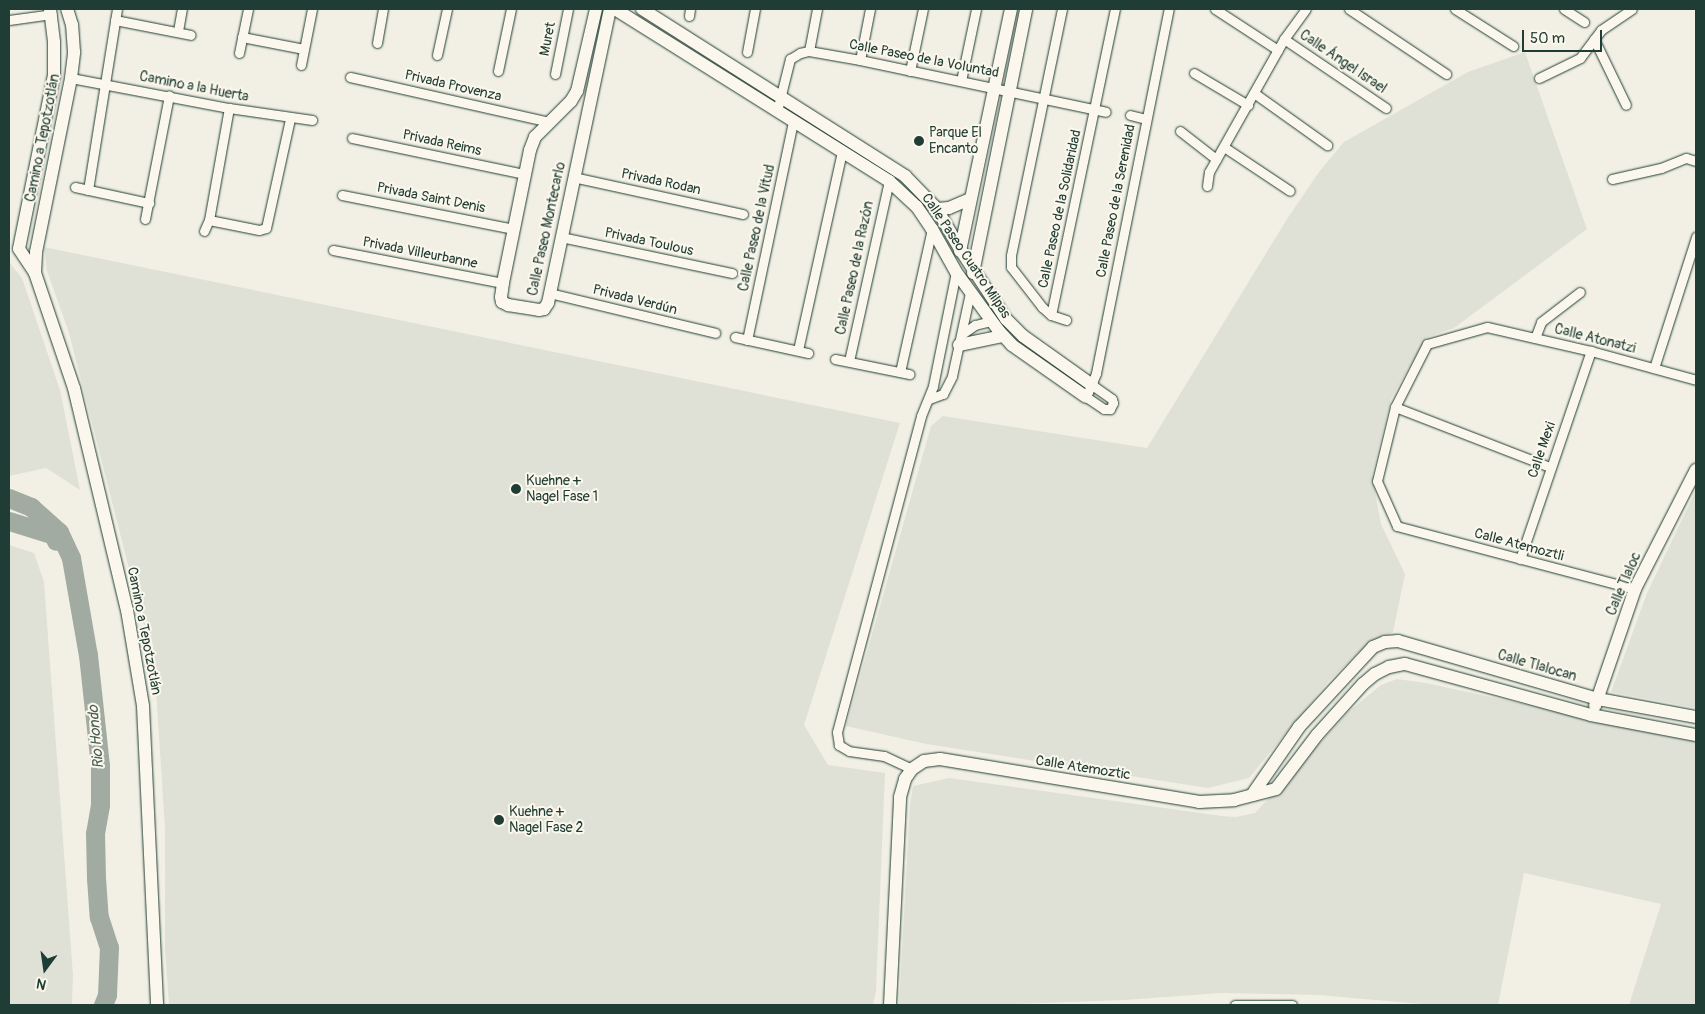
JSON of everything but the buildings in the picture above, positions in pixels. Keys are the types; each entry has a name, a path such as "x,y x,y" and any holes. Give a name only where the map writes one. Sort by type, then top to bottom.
{"main road":[{"name":"Camino a Tepotzotlán","path":"35,273 36,252 71,78 74,52 72,25 67,9"},
{"name":"Calle Paseo Montecarlo","path":"596,9 577,91 571,101 535,137 525,174 502,283 502,302 508,305 539,310 544,309 548,303 573,177 610,9"},
{"name":"Calle Paseo Cuatro Milpas","path":"615,9 889,181 910,199 932,229 970,293 1012,346 1089,391"},
{"name":"Calle Paseo Cuatro Milpas","path":"642,9 905,176 937,209 973,270 1006,319 1023,336 1089,391"},
{"path":"956,272 1011,9"},
{"path":"970,293 973,270 1026,9"},
{"name":"Camino a Tepotzotlán","path":"51,12 54,75 14,248 35,273 74,388 127,610 144,706 157,1005"},
{"path":"54,75 71,78"},
{"path":"937,209 949,208 970,199"},
{"path":"14,248 36,252"},
{"path":"961,340 1003,336"},
{"name":"Calle Tlaloc","path":"1591,715 1635,590 1696,470"},
{"name":"Calle Tlalocan","path":"1252,795 1298,727 1372,647 1385,642 1398,641 1598,698 1696,718"},
{"name":"Calle Atemoztic","path":"912,769 924,761 940,759 1199,802 1234,800 1276,788 1317,735 1375,674 1389,667 1405,664 1591,715"},
{"path":"1591,715 1696,735"},
{"path":"890,1005 900,797 905,779 912,769"}],"street":[{"path":"88,190 117,9"},
{"path":"178,31 182,9"},
{"path":"239,53 248,9"},
{"path":"302,65 312,9"},
{"path":"377,43 384,9"},
{"path":"438,55 447,9"},
{"path":"498,70 511,9"},
{"name":"Muret","path":"555,74 568,9"},
{"path":"747,52 755,9"},
{"path":"777,111 790,59 800,52 810,51 817,9"},
{"path":"860,60 870,9"},
{"path":"910,71 923,9"},
{"path":"961,82 976,9"},
{"path":"1045,99 1062,9"},
{"name":"Calle Paseo de la Solidaridad","path":"1051,315 1115,9"},
{"name":"Calle Paseo de la Serenidad","path":"1089,391 1169,9"},
{"path":"1215,9 1278,50"},
{"path":"1207,186 1209,172 1216,159 1284,39 1306,9"},
{"path":"1349,9 1446,74"},
{"path":"1455,9 1513,46"},
{"path":"1564,9 1584,22"},
{"path":"1539,78 1580,58 1601,30 1632,9"},
{"path":"9,20 51,12"},
{"path":"115,20 191,35"},
{"path":"242,37 304,50"},
{"name":"Calle Ángel Israel","path":"1284,39 1386,108"},
{"path":"1594,39 1626,105"},
{"name":"Calle Paseo de la Voluntad","path":"810,51 1106,112"},
{"path":"1194,73 1248,105"},
{"name":"Privada Provenza","path":"350,77 549,122"},
{"name":"Camino a la Huerta","path":"71,78 290,119 312,120"},
{"path":"1254,93 1327,145"},
{"path":"145,220 168,95"},
{"name":"Calle Paseo de la Solidaridad","path":"1045,99 1011,256 1011,267 1042,307 1051,315 1066,320"},
{"path":"204,230 209,220 229,108"},
{"path":"1130,115 1146,119"},
{"path":"209,220 259,230 266,228 290,119"},
{"name":"Calle Paseo de la Vitud","path":"748,340 793,122"},
{"path":"1180,131 1216,159"},
{"name":"Privada Reims","path":"352,138 525,174"},
{"path":"1224,146 1290,190"},
{"path":"798,350 842,152"},
{"path":"1612,179 1661,168 1686,158 1696,161"},
{"name":"Privada Rodan","path":"573,177 743,214"},
{"name":"Calle Paseo de la Razón","path":"849,361 889,181"},
{"path":"75,187 149,203"},
{"name":"Privada Saint Denis","path":"342,195 514,229"},
{"path":"835,359 905,373 932,229"},
{"name":"Privada Toulous","path":"561,237 732,274"},
{"path":"1654,368 1696,237"},
{"name":"Privada Villeurbanne","path":"333,250 502,283"},
{"path":"912,769 884,756 848,751 839,745 837,732 921,416 929,399 956,272"},
{"path":"1535,338 1541,322 1580,292"},
{"name":"Privada Verdún","path":"549,293 715,333"},
{"path":"929,399 943,394 947,388 961,340 970,293"},
{"path":"961,340 976,325 991,321"},
{"name":"Calle Atonatzi","path":"1395,406 1427,344 1487,327 1591,351 1696,380"},
{"path":"735,337 808,353"},
{"name":"Calle Mexi","path":"1520,559 1591,351"},
{"path":"1395,406 1550,467"},
{"name":"Calle Atemoztli","path":"1395,406 1377,481 1397,526 1635,590"},
{"path":"1235,1005 1292,1005"}],"shaded area":[{"path":"1525,52 1587,229 1454,328 1426,338 1391,399 1372,475 1381,524 1405,574 1393,632 1378,638 1360,651 1329,681 1249,778 1208,788 926,744 846,726 931,426 943,416 1147,448 1287,219 1319,172 1344,142 1468,72"},
{"path":"44,247 900,423 804,725 828,765 885,773 876,991 873,1005 169,1005 165,950 165,829 153,644 142,620 69,333 47,271"},
{"path":"9,262 22,278 60,390 80,490 46,468 9,476"},
{"path":"1696,490 1696,708 1611,692 1647,593"},
{"path":"9,545 34,553 44,582 73,975 72,1005 9,1005"},
{"path":"1397,679 1426,683 1696,741 1696,1005 1629,1005 1661,904 1524,873 1498,1005 1433,1005 1318,995 1221,993 1125,1000 991,1005 899,1005 910,804 913,786 949,778 1222,816 1236,817 1255,813 1348,712 1381,685"}],"waterway":[{"name":"Rio Hondo","path":"9,498 31,507 59,532 71,558 88,655 100,765 100,805 95,833 96,878 99,917 109,947 107,995 103,1005"},
{"path":"9,521 54,535 56,541"}],"place":[{"name":"Parque El Encanto","path":"919,141"},
{"name":"Kuehne + Nagel Fase 1","path":"516,489"},
{"name":"Kuehne + Nagel Fase 2","path":"499,820"}]}
